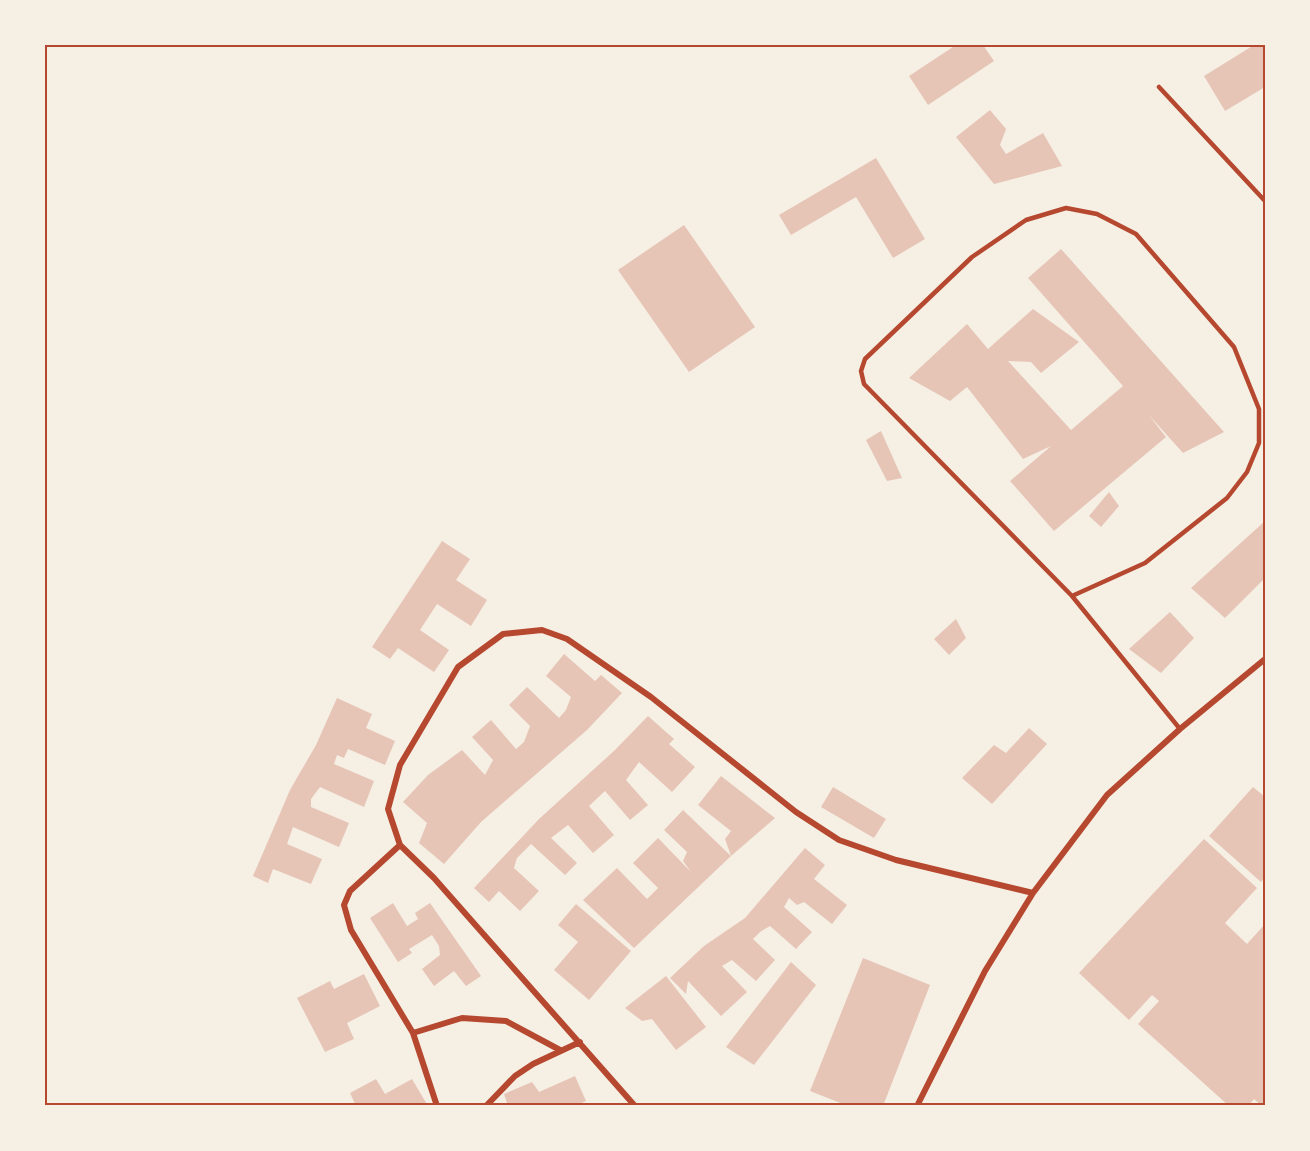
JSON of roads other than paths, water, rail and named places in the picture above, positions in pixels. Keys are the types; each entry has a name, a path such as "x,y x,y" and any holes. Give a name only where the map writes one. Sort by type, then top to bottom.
{"street":[{"path":"635,1106 434,878 400,845 388,809 400,765 458,667 503,634 542,630 567,639 651,697 796,812 839,840 896,860 1034,893"},
{"path":"917,1106 985,971 1034,893 1107,795 1180,729 1265,659"},
{"path":"400,845 350,891 344,905 351,930 413,1033 437,1106"},
{"path":"413,1033 462,1018 506,1021 560,1050"},
{"path":"486,1106 515,1076 533,1064 580,1042"}],"lane":[{"path":"1159,87 1265,201"},
{"path":"1072,596 1145,563 1227,498 1247,472 1259,443 1259,409 1234,347 1136,234 1098,214 1066,208 1026,220 972,257 865,359 861,371 864,384 1072,596 1180,729"}]}
